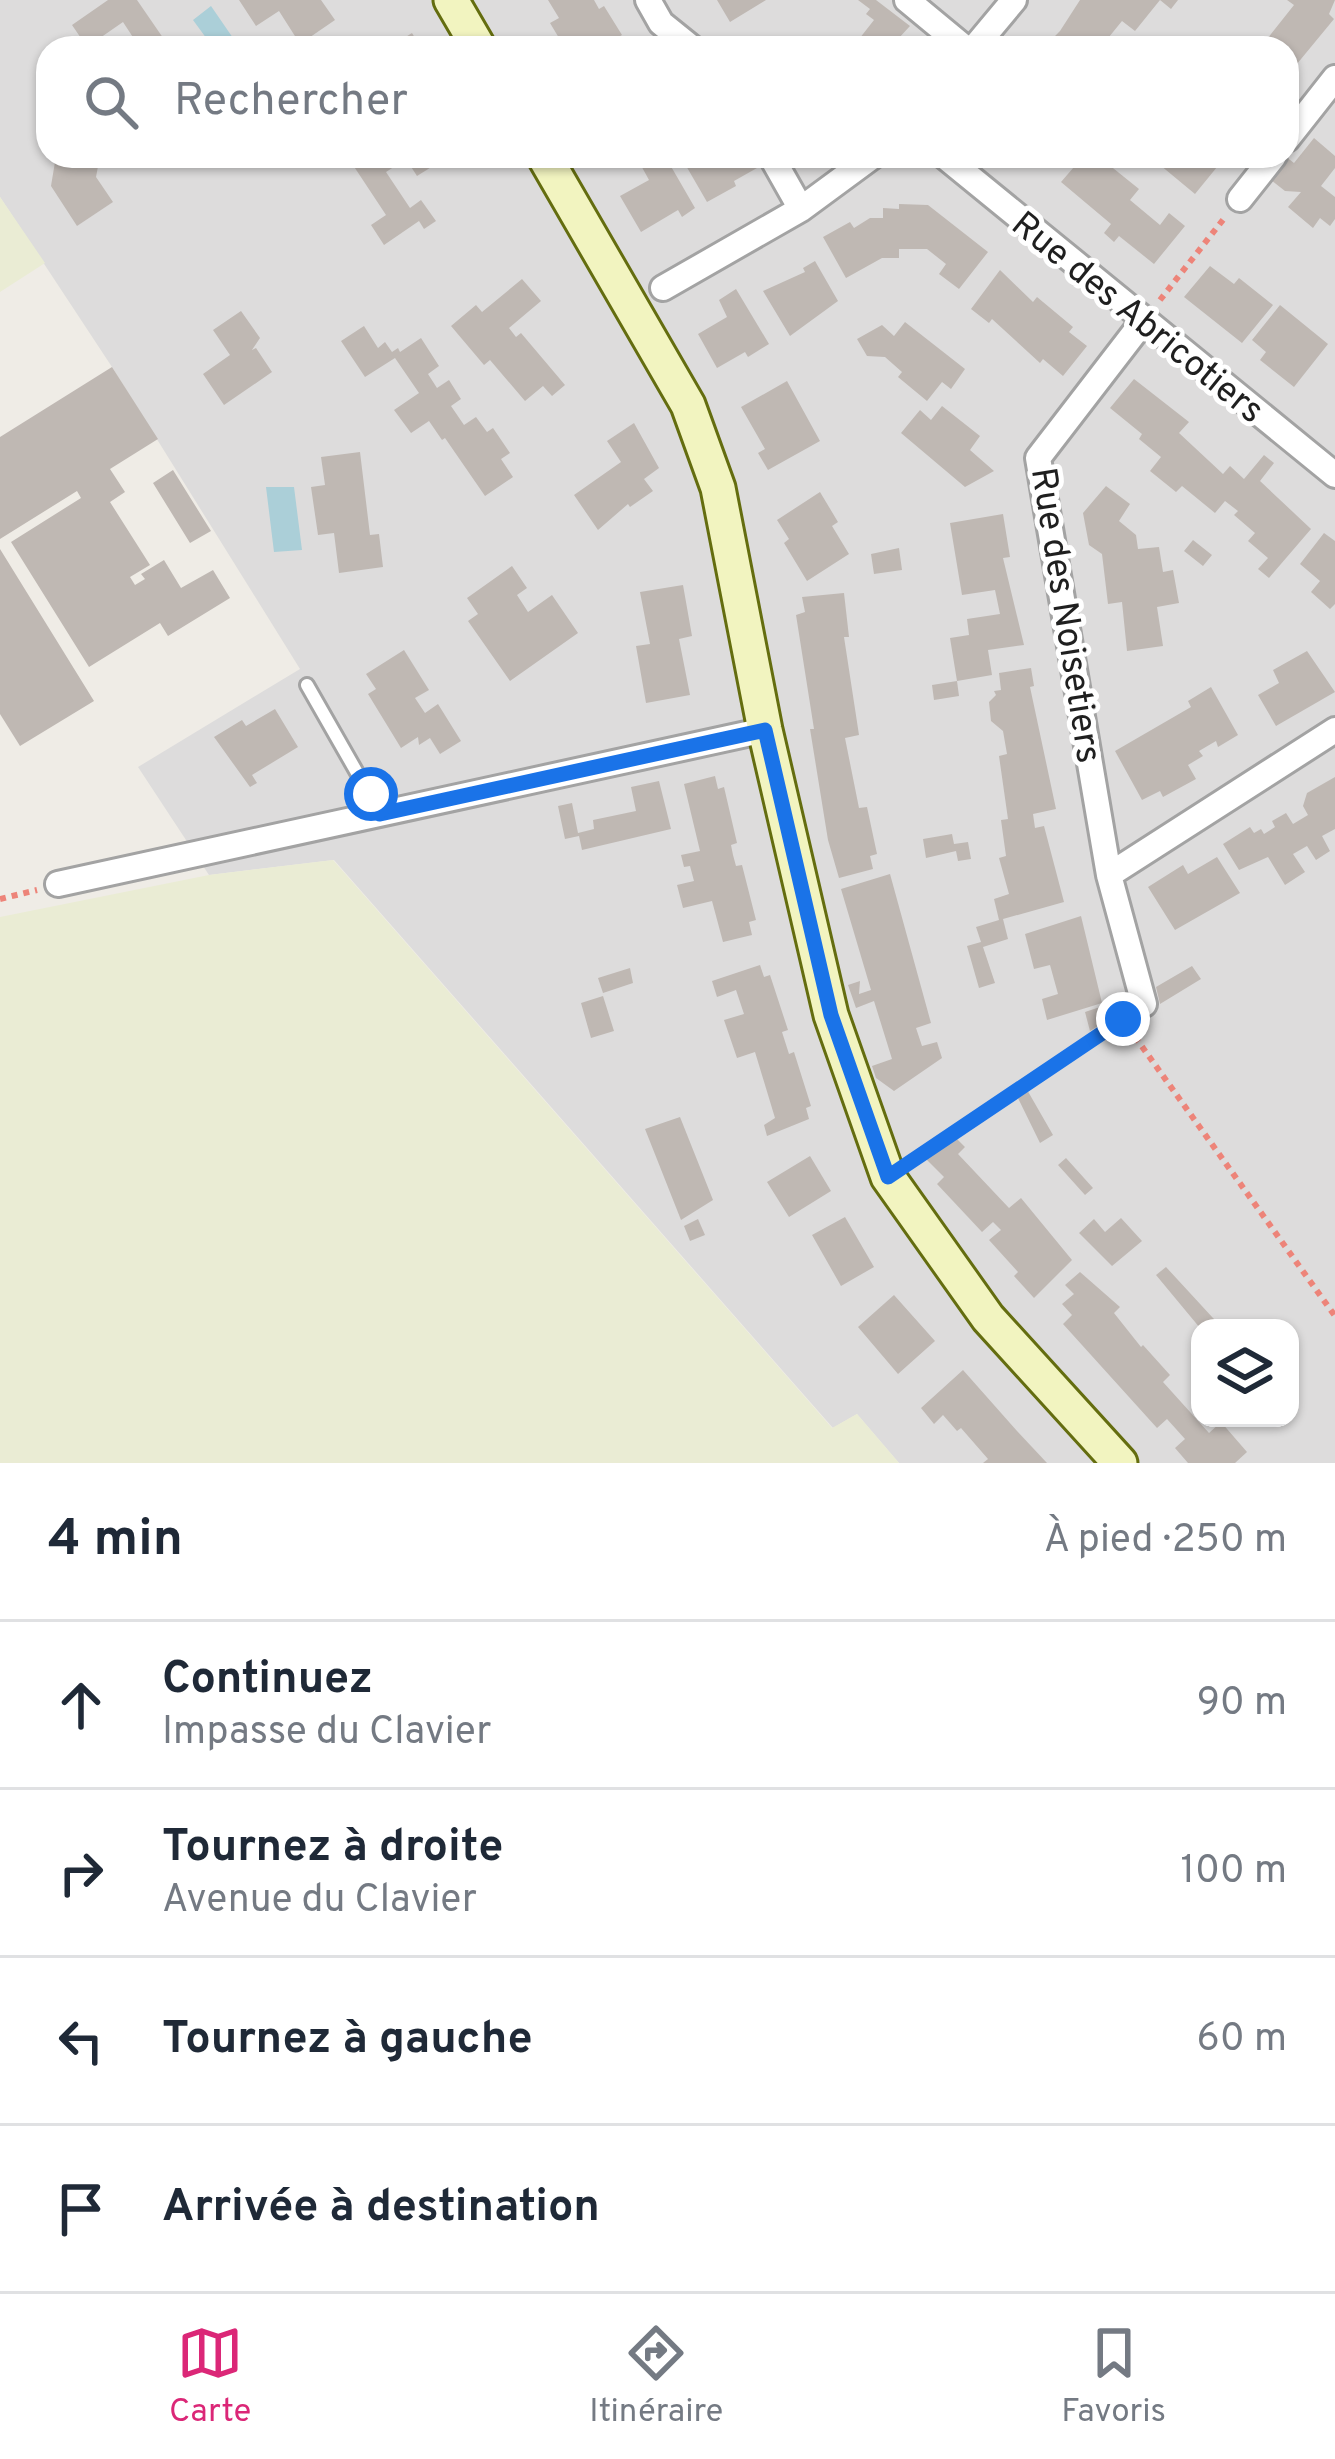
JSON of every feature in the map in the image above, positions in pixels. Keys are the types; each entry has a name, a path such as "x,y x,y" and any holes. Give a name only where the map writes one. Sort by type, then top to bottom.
{"street":[{"path":"451,0 472,36"},
{"path":"648,0 661,23 677,36"},
{"path":"907,0 950,36"},
{"path":"984,36 1014,0"},
{"path":"1299,126 1330,94"},
{"path":"551,168 688,405 718,488 765,730 831,1015 888,1177 988,1318 1120,1463"},
{"path":"778,168 801,209"},
{"path":"663,288 801,209 857,168"},
{"name":"Rue des Abricotiers","path":"959,168 1335,476"},
{"path":"1240,200 1265,168"},
{"name":"Rue des Noisetiers","path":"1133,1012 1037,458 1145,320"},
{"path":"58,884 765,730"},
{"path":"1109,875 1335,730"}],"lane":[{"path":"307,685 380,814"}],"path":[{"path":"1145,320 1240,200"},
{"path":"0,899 58,884"},
{"path":"888,1177 1133,1012 1335,1316"}],"shaded area":[{"path":"0,0 1335,0 1335,1463 899,1463 857,1414 833,1428 334,860 209,875 138,767 300,669 0,197"}],"green space":[{"path":"0,197 45,263 0,292"},
{"path":"333,860 832,1428 857,1414 899,1463 0,1463 0,917 209,875"}],"water":[{"path":"211,6 232,36 205,36 193,20"},
{"path":"266,487 294,487 302,550 274,552"}],"building":[{"path":"108,0 137,0 162,36 132,36 123,22 103,36 80,36 72,25"},
{"path":"239,0 321,0 335,20 312,36 295,36 279,11 256,26"},
{"path":"548,0 594,0 599,9 604,6 622,35 558,36 550,23 559,18"},
{"path":"717,0 766,0 730,22"},
{"path":"858,0 876,0 910,26 901,36 861,36 874,20 866,14 870,9"},
{"path":"1080,0 1160,0 1135,31 1122,21 1110,36 1055,36"},
{"path":"1287,0 1335,0 1329,14 1334,19 1299,61 1299,36 1269,36 1294,5"},
{"path":"1314,138 1335,156 1335,168 1321,186 1335,197 1335,219 1330,226 1320,218 1313,228 1288,207 1301,192 1285,191 1267,177 1275,168 1299,168 1299,157"},
{"path":"54,168 98,168 96,177 113,202 77,226 51,186"},
{"path":"355,168 392,168 386,172 410,208 421,200 436,221 424,229 419,221 384,245 371,225 386,215"},
{"path":"642,168 672,168 695,208 682,217 678,210 641,232 620,196 649,180"},
{"path":"687,168 757,168 734,181 736,186 707,202"},
{"path":"1073,168 1113,168 1139,189 1130,200 1160,225 1169,213 1185,226 1154,264 1119,236 1114,242 1104,233 1111,224 1061,182"},
{"path":"1164,168 1216,168 1195,194"},
{"path":"899,204 928,205 988,252 959,289 939,274 946,264 927,249 899,249 899,258 882,258 846,278 823,237 850,222 854,228 870,218 883,218 883,208 899,209"},
{"path":"815,261 838,301 790,336 763,291 805,272 803,268"},
{"path":"1210,266 1234,284 1239,278 1273,305 1242,343 1184,297"},
{"path":"1000,270 1033,302 1037,297 1073,327 1069,332 1087,346 1063,376 1043,359 1040,363 992,319 989,323 971,309"},
{"path":"522,279 541,301 509,328 516,337 521,333 565,385 552,396 543,386 525,401 490,360 484,365 451,326 476,305 482,312"},
{"path":"736,289 769,344 717,368 698,334 727,317 719,300"},
{"path":"1280,305 1328,344 1294,387 1260,360 1266,352 1252,340"},
{"path":"241,311 260,338 252,350 256,348 272,372 224,405 203,374 230,355 213,330"},
{"path":"905,322 965,369 951,389 942,382 927,401 898,377 902,372 885,357 867,356 857,339 882,325 894,336"},
{"path":"364,326 378,348 385,342 392,352 421,338 439,366 428,374 437,388 449,380 461,399 451,406 464,425 476,417 487,432 493,428 510,453 501,459 513,477 485,496 429,421 411,433 394,410 419,393 395,358 365,377 341,341"},
{"path":"112,367 158,439 110,469 125,492 110,502 150,565 130,577 135,585 145,579 141,574 164,560 181,588 213,570 230,598 168,636 160,623 89,667 11,542 81,498 77,491 0,539 0,437"},
{"path":"1134,379 1189,422 1179,433 1223,474 1230,466 1244,479 1264,455 1274,463 1260,481 1311,529 1269,578 1258,569 1268,558 1248,541 1255,533 1234,515 1238,511 1225,501 1215,513 1182,486 1176,492 1150,471 1161,457 1110,408"},
{"path":"787,381 820,441 768,470 758,453 765,449 741,407"},
{"path":"942,406 980,436 970,450 994,471 965,487 901,433 920,410 931,420"},
{"path":"634,423 659,468 644,479 653,491 628,504 598,530 574,495 621,462 607,441"},
{"path":"360,452 370,535 379,534 383,567 339,573 334,533 318,535 311,487 325,485 321,457"},
{"path":"173,470 211,531 190,543 153,483"},
{"path":"1106,486 1130,504 1119,521 1136,535 1138,549 1159,547 1163,572 1173,570 1179,603 1157,607 1163,646 1127,651 1122,602 1108,604 1102,554 1089,545 1083,513"},
{"path":"820,492 849,554 807,581 784,543 789,539 777,520"},
{"path":"1003,514 1010,557 1003,558 1024,645 988,650 992,675 957,681 950,638 969,635 967,619 1000,614 995,590 962,595 950,523"},
{"path":"1324,533 1335,541 1335,604 1330,609 1311,592 1320,581 1300,564"},
{"path":"1193,540 1212,555 1203,566 1184,551"},
{"path":"899,548 902,570 874,574 871,554"},
{"path":"0,549 94,701 20,746 0,714"},
{"path":"512,566 527,588 517,595 528,612 552,595 578,633 510,681 468,621 478,614 467,598"},
{"path":"683,585 692,636 679,639 690,695 646,703 636,646 650,644 640,592"},
{"path":"844,593 849,637 844,637 859,735 845,738 859,808 867,807 877,854 870,856 873,869 839,878 828,840 796,615 805,612 802,597"},
{"path":"404,650 429,690 415,698 425,713 438,704 461,741 440,754 430,738 419,745 418,737 401,748 368,694 376,689 366,674"},
{"path":"1307,651 1335,692 1276,726 1258,695 1279,683 1273,670"},
{"path":"1031,668 1034,686 1030,687 1056,809 1033,814 1035,828 1044,826 1064,902 1003,919 1008,939 983,947 995,983 979,988 967,946 981,942 976,927 999,920 994,899 1009,894 999,858 1006,856 1001,820 1008,819 999,756 1007,754 1003,731 991,721 989,702 994,691 1001,690 999,673"},
{"path":"957,681 959,696 934,700 932,685"},
{"path":"1211,687 1238,735 1199,751 1203,756 1188,765 1196,779 1163,797 1160,791 1142,800 1115,751 1191,707 1188,701"},
{"path":"275,709 298,747 252,775 257,783 250,787 214,737 242,720 246,726"},
{"path":"715,776 718,789 724,787 737,843 731,845 733,855 736,866 742,865 756,920 749,922 752,935 723,942 712,901 683,908 677,885 694,881 681,855 700,851 684,784"},
{"path":"1335,777 1335,829 1322,836 1330,851 1316,860 1307,846 1293,854 1305,872 1285,885 1268,857 1239,870 1223,844 1250,827 1264,834 1275,827 1272,821 1286,813 1293,824 1308,815 1303,806 1307,793"},
{"path":"659,781 671,829 582,850 579,836 565,839 558,806 572,803 578,833 594,829 593,820 636,811 631,787"},
{"path":"952,834 954,844 968,842 971,859 958,861 956,851 926,858 923,839"},
{"path":"1217,857 1240,893 1175,930 1148,887 1183,865 1188,874"},
{"path":"890,874 931,1023 916,1028 922,1046 937,1042 942,1058 894,1091 876,1078 872,1066 892,1059 874,1001 856,1008 848,985 860,981 859,994 871,990 841,889"},
{"path":"1081,916 1102,1003 1047,1020 1042,999 1058,994 1050,965 1034,969 1025,934"},
{"path":"760,965 764,977 770,975 788,1030 782,1032 789,1054 794,1052 811,1106 806,1108 809,1119 767,1136 764,1125 775,1118 755,1052 737,1058 724,1020 744,1014 736,990 717,997 712,981"},
{"path":"1192,966 1201,979 1160,1004 1156,987"},
{"path":"630,968 633,983 603,993 598,978"},
{"path":"603,996 614,1031 591,1038 581,1003"},
{"path":"1103,1006 1106,1021 1090,1031 1085,1012"},
{"path":"1026,1088 1053,1135 1040,1143 1016,1094"},
{"path":"680,1117 713,1200 681,1220 645,1129"},
{"path":"952,1134 965,1147 958,1154 1009,1208 1021,1198 1072,1260 1034,1298 989,1240 1001,1230 993,1222 982,1232 937,1184 944,1177 921,1154"},
{"path":"810,1156 831,1191 789,1217 767,1182"},
{"path":"1066,1158 1093,1188 1085,1195 1058,1165"},
{"path":"845,1217 874,1267 841,1286 812,1235"},
{"path":"1121,1218 1142,1241 1112,1266 1079,1233 1094,1219 1105,1232"},
{"path":"698,1219 705,1235 690,1241 684,1226"},
{"path":"1166,1267 1215,1319 1193,1319 1156,1275"},
{"path":"1080,1272 1120,1307 1114,1313 1170,1375 1163,1382 1191,1413 1191,1427 1204,1427 1209,1433 1225,1427 1247,1452 1235,1463 1188,1463 1175,1448 1185,1439 1167,1419 1157,1428 1063,1324 1072,1315 1062,1304 1074,1294 1065,1285"},
{"path":"894,1295 935,1341 898,1374 858,1327"},
{"path":"963,1370 1047,1463 983,1463 988,1459 961,1428 957,1431 943,1415 934,1424 921,1408"}],"route":[{"path":"371,794 380,814 765,730 831,1015 888,1177 1123,1019"}]}
